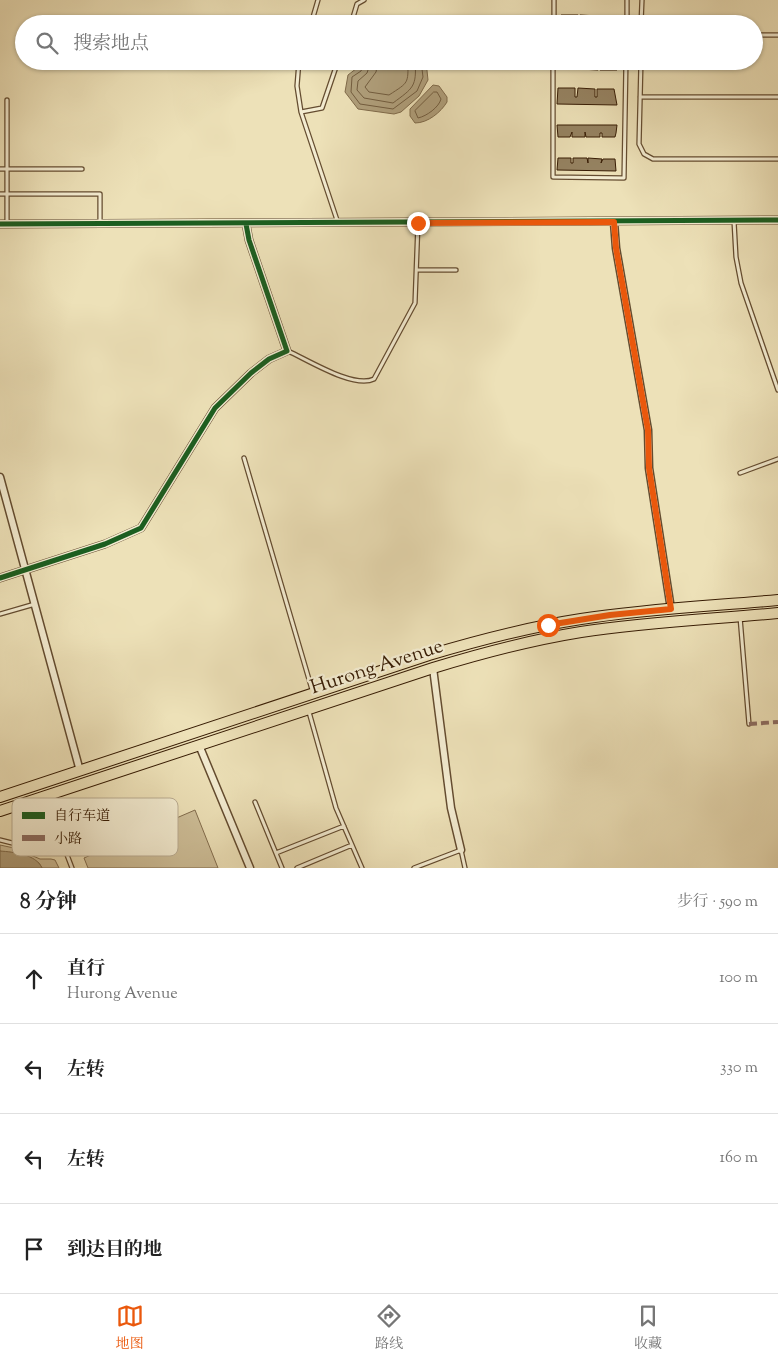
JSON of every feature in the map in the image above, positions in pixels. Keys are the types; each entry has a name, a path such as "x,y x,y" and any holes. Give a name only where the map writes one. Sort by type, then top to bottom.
{"main road":[{"name":"Hurong Avenue","path":"0,797 429,655 503,635 579,620 671,609 778,600"},
{"name":"Hurong Avenue","path":"39,798 433,668 520,644 581,632 778,613"},
{"name":"Hurong Avenue","path":"0,811 12,807"}],"street":[{"path":"3,224 338,224 778,220"},
{"path":"614,222 616,248 648,430 649,468 671,609"},
{"path":"0,578 105,544 140,528 215,408 251,373 269,360 287,351 248,240 246,224"},
{"path":"0,477 80,770"},
{"path":"433,668 451,808 461,850"},
{"path":"199,745 250,868"}],"lane":[{"path":"314,15 318,0"},
{"path":"354,15 357,4 364,0"},
{"path":"554,0 554,15"},
{"path":"627,0 627,15"},
{"path":"641,15 642,0"},
{"path":"763,35 778,35"},
{"path":"298,70 297,86 301,112 338,224"},
{"path":"301,112 322,108 335,70"},
{"path":"553,70 553,177 624,178 626,70"},
{"path":"641,70 639,144 642,151 650,158 778,159"},
{"path":"640,97 778,97"},
{"path":"3,224 7,194 7,100"},
{"path":"0,146 7,146"},
{"path":"0,170 82,169"},
{"path":"0,194 100,194 100,224"},
{"path":"734,221 736,257 741,283 778,390"},
{"path":"287,351 329,371 360,382 374,379 415,304 418,223"},
{"path":"417,270 456,270"},
{"path":"244,458 313,694"},
{"path":"740,473 778,459"},
{"path":"0,614 35,604"},
{"path":"740,616 749,724"},
{"path":"308,709 329,785 362,868"},
{"path":"255,802 282,868"},
{"path":"276,853 344,826"},
{"path":"297,868 352,845"},
{"path":"414,868 461,850 465,868"},
{"path":"67,856 72,868"}],"shaded area":[{"path":"195,810 218,868 88,868 84,858 89,856 178,856 178,817"},
{"path":"0,845 12,848 12,855 0,851"},
{"path":"16,856 33,856 40,859 55,860 59,868 42,868 39,863"}],"water":[{"path":"354,70 427,70 428,80 419,96 401,112 394,114 358,109 345,92 348,75"},
{"path":"433,85 439,86 447,97 447,102 434,116 420,123 415,123 410,116 410,109"},
{"path":"0,851 12,852 12,856 30,857 39,863 42,868 0,868"}],"building":[{"path":"558,88 575,88 575,97 577,97 578,88 595,89 595,97 597,97 597,89 614,89 617,105 557,104"},
{"path":"557,125 617,125 615,137 602,137 602,133 600,133 600,137 586,137 585,132 585,137 572,137 572,132 570,137 558,137"},
{"path":"558,158 571,158 571,163 573,163 573,158 587,158 588,163 588,158 602,159 601,163 603,159 615,159 616,171 557,170"}],"marked path":[{"path":"749,724 778,722"}],"cycle path":[{"path":"0,224 778,220"},
{"path":"0,578 105,544 141,528 215,408 251,373 269,359 287,351 249,240 246,224"}],"route":[{"path":"418,223 614,222 616,248 648,430 650,446 649,468 671,609 610,615 548,625"}]}
